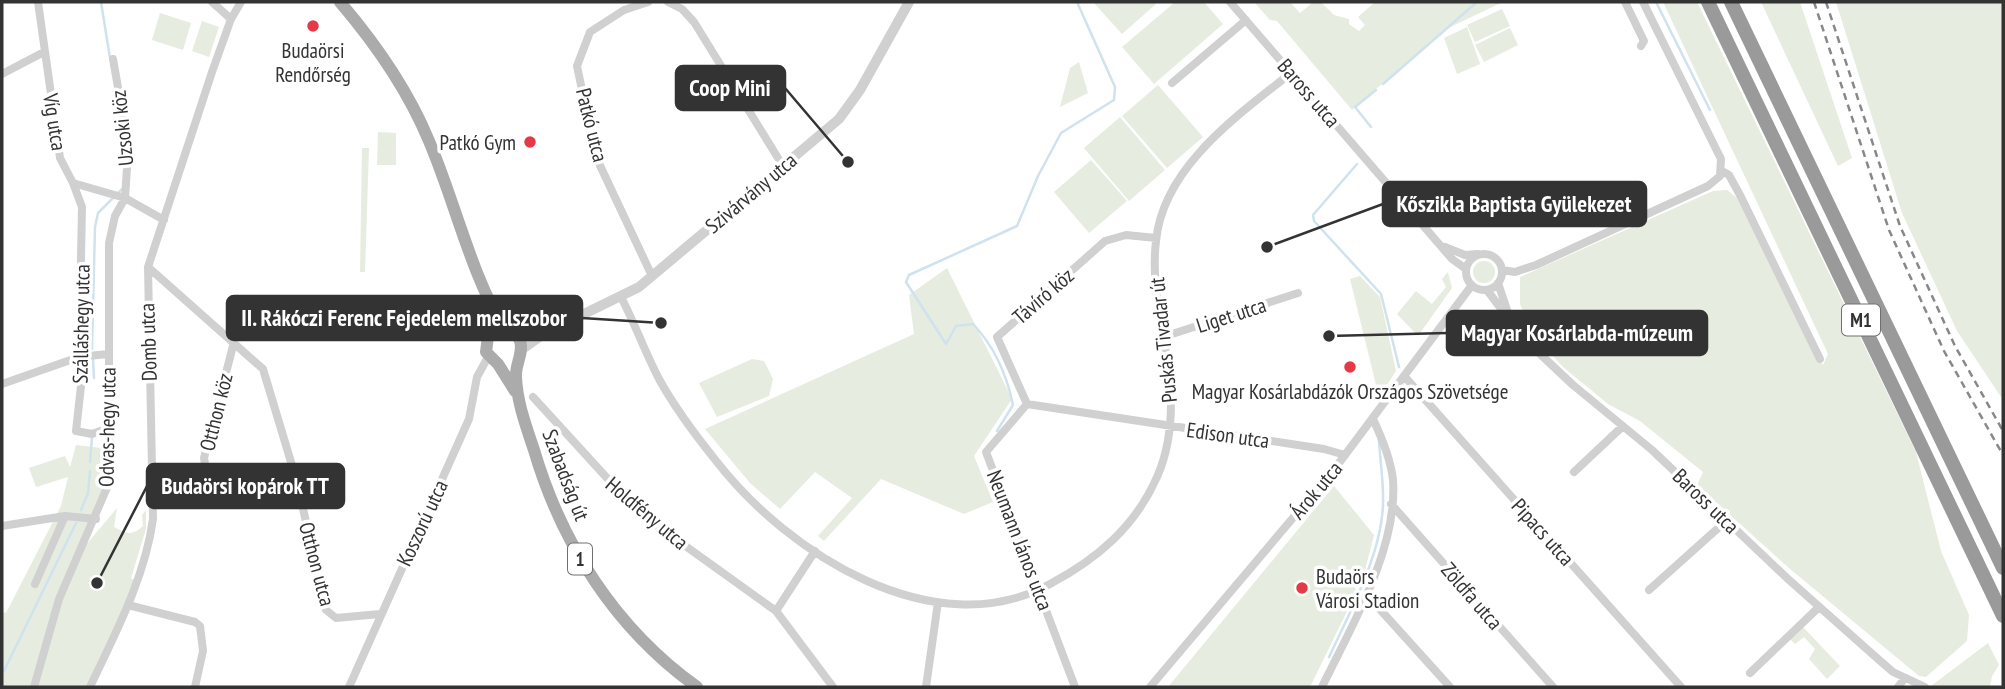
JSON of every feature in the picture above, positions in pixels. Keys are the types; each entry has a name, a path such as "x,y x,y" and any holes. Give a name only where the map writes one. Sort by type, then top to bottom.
{"highway":[{"name":"M1","path":"1707,2 2003,616"},
{"name":"M1","path":"1731,2 2003,568"}],"main road":[{"name":"Szabadság út","path":"340,2 381,56 424,131 484,288 504,329"},
{"name":"Szabadság út","path":"484,288 488,336 485,347 518,397"},
{"path":"488,336 504,329 517,336"},
{"name":"Szabadság út","path":"517,336 518,397 543,482 580,559 638,637 673,670 697,687"},
{"path":"493,361 505,365 519,355"}],"street":[{"name":"Víg utca","path":"38,2 60,158 73,183"},
{"path":"212,2 231,19"},
{"name":"Domb utca","path":"90,687 128,605 150,538 153,519 148,267 231,19 241,2"},
{"name":"Patkó utca","path":"648,2 624,10 590,32 577,66 589,133 615,200 652,276"},
{"path":"668,2 682,9 694,22 783,166"},
{"name":"Szivárvány utca","path":"519,355 545,333 621,298 652,276 839,119 850,105 908,2"},
{"name":"Baross utca","path":"1230,2 1466,269"},
{"path":"1625,2 1644,41 1641,46"},
{"path":"1502,270 1514,272 1536,265 1714,183 1722,171 1721,159 1643,2"},
{"path":"1172,83 1246,20"},
{"path":"2,74 44,52"},
{"name":"Uzsoki köz","path":"113,59 127,139 125,198"},
{"name":"Puskás Tivadar út","path":"621,298 664,387 716,462 764,512 815,551 872,584 938,602 987,603 1040,590 1101,553 1128,524 1157,477 1169,426 1170,370 1154,277 1156,238 1165,206 1181,176 1209,142 1291,73"},
{"path":"1722,171 1729,175 1741,197 1820,359"},
{"path":"73,183 125,198 164,219"},
{"name":"Szálláshegy utca","path":"73,183 82,207 79,357 81,387 76,431 92,434 109,428"},
{"name":"Odvas-hegy utca","path":"34,687 59,599 109,484 109,243 115,216 125,198"},
{"name":"Távíró köz","path":"1027,404 997,337 1105,241 1125,235 1156,238"},
{"path":"1445,247 1465,255 1479,254 1496,258 1502,270 1498,284 1488,289 1472,285 1466,269 1469,262 1479,254"},
{"name":"Otthon utca","path":"148,267 258,364 267,378 297,482 326,610 336,618 380,614"},
{"name":"Baross utca","path":"1498,284 1510,319"},
{"name":"Árok utca","path":"1150,687 1345,455 1472,285"},
{"name":"Baross utca","path":"1488,289 1523,338 1652,450 1819,607 1905,678 1925,687"},
{"name":"Liget utca","path":"1164,337 1298,293"},
{"name":"Szivárvány utca","path":"517,336 545,333"},
{"name":"Otthon köz","path":"208,482 204,458 234,342"},
{"path":"2,384 79,357 108,354"},
{"name":"Koszorú utca","path":"349,687 469,419 477,377 493,361"},
{"name":"Pipacs utca","path":"1405,377 1681,687"},
{"name":"Holdfény utca","path":"533,397 606,480 636,508 776,611 833,687"},
{"name":"Edison utca","path":"1027,404 1345,455"},
{"name":"Neumann János utca","path":"1027,404 986,452 1075,687"},
{"path":"1322,687 1367,595 1385,538 1393,479 1373,419"},
{"path":"1574,472 1623,426"},
{"name":"Zöldfa utca","path":"1391,504 1553,687"},
{"path":"2,526 65,516 96,519"},
{"path":"35,584 65,516"},
{"path":"1649,590 1726,521"},
{"path":"776,611 815,551"},
{"path":"1367,595 1450,687"},
{"path":"926,687 938,602"},
{"path":"128,605 195,622 200,626 203,651 195,687"},
{"path":"1750,673 1819,607"},
{"path":"1898,687 1905,678"}],"shaded area":[{"path":"1093,2 1154,2 1156,4 1122,34"},
{"path":"1175,2 1204,2 1223,24 1154,84 1122,47"},
{"path":"1254,2 1290,2 1300,13 1313,2 1321,2 1334,15 1349,19 1349,24 1359,31 1365,25 1358,17 1375,2 1503,2 1444,30 1352,110 1277,21 1270,20"},
{"path":"1663,2 1697,2 1916,452 1941,551 1969,615 1967,641 1926,677 1919,676 1790,569 1697,485 1703,472 1640,421 1608,404 1563,367 1533,334 1520,304 1520,277 1713,191 1727,190 1737,198 1823,365 1828,354"},
{"path":"1761,2 1800,2 1852,158 1838,166"},
{"path":"1836,2 2003,2 2003,400 1957,331 1902,213"},
{"path":"1502,9 1510,26 1475,42 1467,25"},
{"path":"160,13 191,23 183,50 152,40"},
{"path":"202,21 219,27 209,57 192,51"},
{"path":"1467,27 1480,64 1457,74 1444,38"},
{"path":"1510,28 1518,45 1484,62 1475,45"},
{"path":"1079,62 1088,93 1060,107 1070,68"},
{"path":"1158,85 1203,137 1167,168 1122,116"},
{"path":"1120,117 1165,170 1129,201 1084,148"},
{"path":"378,132 396,133 396,165 377,165"},
{"path":"362,148 369,148 365,272 360,272"},
{"path":"1091,160 1127,201 1089,233 1054,192"},
{"path":"1484,261 1492,264 1495,272 1492,280 1484,283 1476,280 1473,272 1476,264"},
{"path":"947,268 1012,399 974,456 993,502 964,514 881,479 824,541 818,536 852,498 815,472 780,509 750,483 705,429 914,334 909,295"},
{"path":"1448,272 1452,288 1418,336 1397,314 1416,291 1432,304 1446,287 1442,279"},
{"path":"1360,276 1380,297 1396,371 1379,397 1350,279"},
{"path":"752,359 764,361 773,379 769,396 717,417 699,383"},
{"path":"76,445 110,449 110,468 85,546 117,508 114,527 128,533 143,526 142,515 146,510 146,529 131,578 136,582 90,687 2,687 2,612 6,613 61,506 68,477 36,487 29,468 65,456 70,467"},
{"name":"Budaörs Városi Stadion","path":"1334,486 1374,535 1363,578 1357,578 1353,585 1357,591 1310,687 1168,687"},
{"path":"1803,627 1840,666 1827,679 1809,659 1815,649 1804,637 1795,644 1790,639"},
{"path":"1988,643 1999,665 1992,676 1990,687 1931,686"}],"waterway":[{"path":"101,2 110,58"},
{"path":"997,431 1013,405 1003,372 993,352 973,324 956,326 946,344 906,282 909,275 1017,226 1038,176 1061,133 1114,100 1115,87 1077,2"},
{"path":"1383,84 1477,2"},
{"path":"1656,2 1710,110"},
{"path":"1371,127 1355,107 1376,90"},
{"path":"1357,164 1313,215 1314,221 1381,294 1399,367"},
{"path":"92,349 95,227 98,213 122,189"},
{"path":"93,359 94,378"},
{"path":"90,462 92,437"},
{"path":"1329,657 1355,602 1377,544 1383,505 1379,440"},
{"path":"81,510 88,493 90,471"},
{"path":"4,671 76,523"}],"railway":[{"path":"1814,2 1889,230 1944,351 2003,455"},
{"path":"1826,2 1900,226 1955,346 2003,431"}],"place":[{"name":"Budaörsi Rendőrség","path":"313,26"},
{"name":"Patkó Gym","path":"530,142"},
{"name":"Coop Mini","path":"848,162"},
{"name":"Kőszikla Baptista Gyülekezet","path":"1267,247"},
{"name":"II. Rákóczi Ferenc Fejedelem mellszobor","path":"661,323"},
{"name":"Magyar Kosárlabda-múzeum","path":"1329,336"},
{"name":"Magyar Kosárlabdázók Országos Szövetsége","path":"1350,367"},
{"name":"Budaörsi kopárok TT","path":"97,583"},
{"name":"Budaörs Városi Stadion","path":"1302,588"}]}
